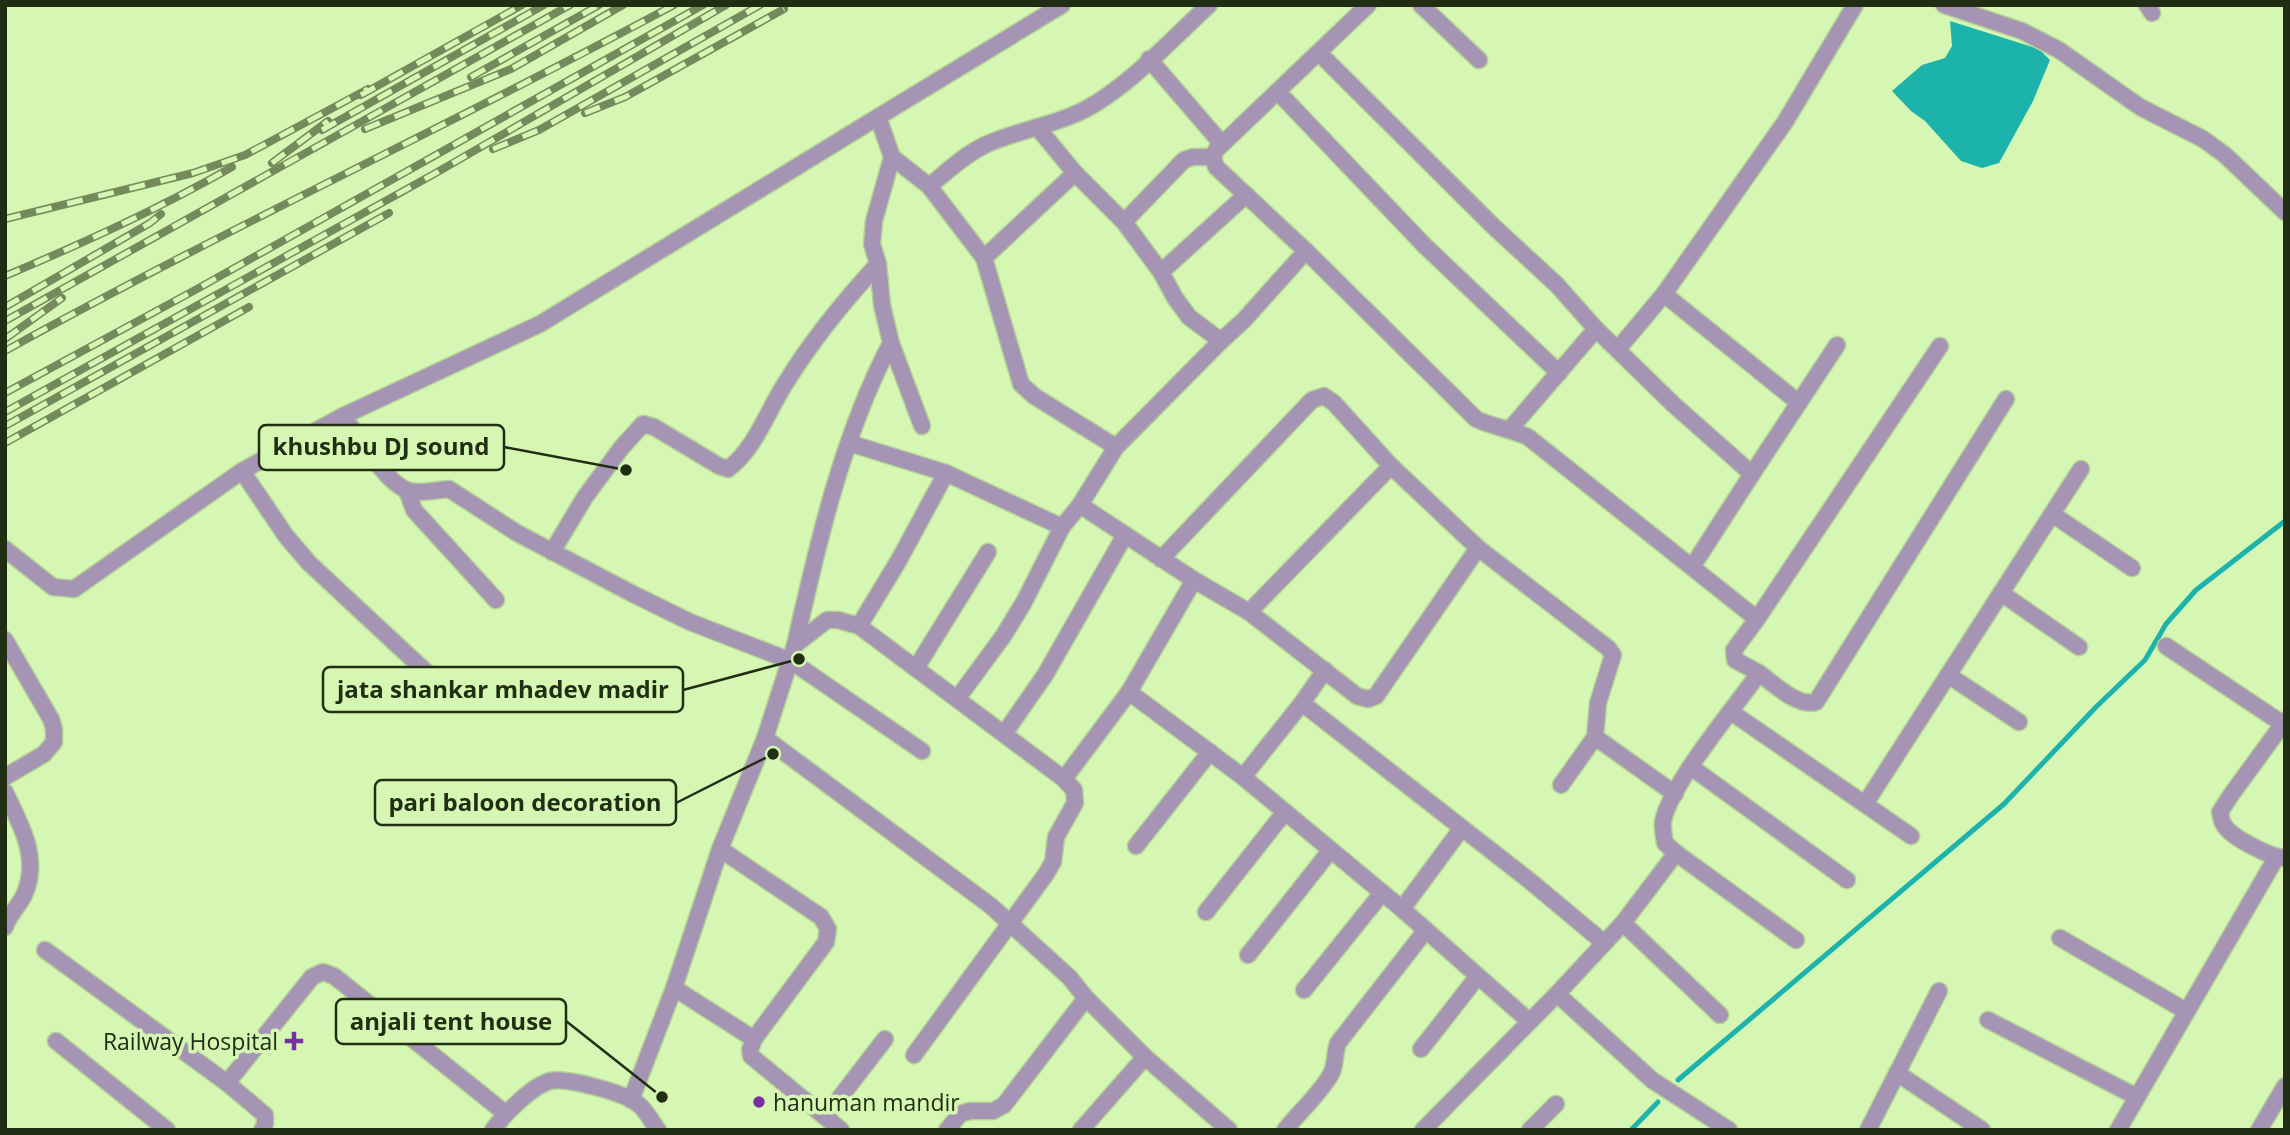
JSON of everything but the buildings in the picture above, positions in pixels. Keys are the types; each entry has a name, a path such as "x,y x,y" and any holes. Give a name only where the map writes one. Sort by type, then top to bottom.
{"street":[{"path":"5,549 53,587 75,589 242,471 343,416 540,324 1062,5"},
{"path":"929,186 966,156 986,144 1067,118 1087,108 1117,88 1209,5"},
{"path":"1124,222 1184,160 1218,151 1368,5"},
{"path":"1421,5 1479,60"},
{"path":"1618,349 1664,295 1785,122 1855,5"},
{"path":"1944,5 2022,31 2059,50 2140,107 2203,139 2225,155 2285,212"},
{"path":"1319,53 1557,285 1596,329 1673,404 1752,474"},
{"path":"1149,59 1218,151 1216,167 1306,251 1476,419 1489,425 1511,428 1528,437 1757,619"},
{"path":"1278,92 1425,246 1559,373"},
{"path":"878,117 892,157 929,186 984,258 1021,384 1034,396 1116,447"},
{"path":"1037,127 1075,173 1124,222 1161,272 1189,317 1221,341"},
{"path":"892,157 874,222 872,244 878,264 882,305 891,343 922,426"},
{"path":"984,258 1075,173"},
{"path":"1161,272 1246,195"},
{"path":"957,699 1004,635 1062,527 1080,505 1116,447 1244,320 1306,251"},
{"path":"552,552 585,497 628,439 643,424 654,426 719,467 727,469 743,457 785,383 822,328 878,264"},
{"path":"1664,295 1799,403"},
{"path":"1511,428 1596,329"},
{"path":"631,1100 674,988 720,849 765,738 793,653 812,567 849,443 878,366 891,343"},
{"path":"1692,567 1837,345"},
{"path":"1940,346 1734,650 1735,660 1801,702 1816,702 2006,399"},
{"path":"1161,559 1312,400 1324,396 1334,403 1391,466 1478,548 1614,655 1598,703 1595,737 1560,785"},
{"path":"343,416 385,472 407,491 414,510 496,600"},
{"path":"849,443 946,473 1062,527"},
{"path":"1249,612 1391,466"},
{"path":"1865,804 2081,469"},
{"path":"242,471 286,536 309,563 438,683"},
{"path":"859,626 900,560 946,473"},
{"path":"407,491 423,493 449,489 517,533 690,622 793,653 922,751"},
{"path":"1080,505 1194,580 1249,612 1357,695 1368,699 1376,696 1478,548"},
{"path":"2052,514 2132,568"},
{"path":"1004,734 1045,675 1125,535"},
{"path":"916,668 988,552"},
{"path":"1064,779 1129,692 1194,580"},
{"path":"2001,593 2079,647"},
{"path":"793,653 827,620 859,626 1064,779 1074,790 1075,803 1056,837 1053,862 914,1055"},
{"path":"5,640 51,719 54,729 54,742 44,754 5,777"},
{"path":"2118,1130 2186,1011 2280,858 2234,836 2223,825 2220,812 2284,722 2166,646"},
{"path":"1243,777 1325,670"},
{"path":"1759,673 1691,767 1667,807 1662,825 1665,843 1676,853 1796,940"},
{"path":"1948,675 2019,722"},
{"path":"1129,692 1243,777 1402,909 1529,1021"},
{"path":"1302,703 1603,942"},
{"path":"1731,712 1911,836"},
{"path":"1595,737 1675,794"},
{"path":"765,738 990,906 1070,978 1086,998 1145,1057 1222,1127"},
{"path":"1136,846 1210,752"},
{"path":"1691,767 1847,880"},
{"path":"5,792 26,836 31,858 25,893 6,922"},
{"path":"1206,912 1284,813"},
{"path":"1402,909 1462,828"},
{"path":"720,849 821,917 828,929 826,942 754,1039 750,1050 751,1056 841,1130"},
{"path":"1248,955 1330,851"},
{"path":"1423,1130 1623,923 1676,853"},
{"path":"1304,990 1382,893"},
{"path":"1623,923 1720,1015"},
{"path":"1285,1130 1330,1076 1335,1065 1334,1056 1338,1043 1426,930"},
{"path":"2060,938 2186,1011"},
{"path":"45,950 227,1083 265,1115 262,1130"},
{"path":"227,1083 312,977 323,972 334,976 505,1113"},
{"path":"1421,1049 1478,976"},
{"path":"674,988 754,1039"},
{"path":"1868,1130 1939,991"},
{"path":"1557,994 1653,1080 1729,1130"},
{"path":"947,1130 960,1114 993,1111 1004,1105 1086,998"},
{"path":"1988,1020 2137,1097"},
{"path":"825,1117 885,1039"},
{"path":"56,1041 167,1130"},
{"path":"1081,1130 1145,1057"},
{"path":"1897,1073 1982,1130"},
{"path":"493,1130 505,1113 546,1082 560,1079 639,1104 658,1130"},
{"path":"2259,1130 2285,1086"},
{"path":"1530,1130 1556,1104"}],"water":[{"path":"1950,21 2039,49 2050,60 2033,101 1999,163 1982,168 1961,161 1925,121 1892,91 1922,65 1945,58 1952,46"}],"waterway":[{"path":"1678,1080 2004,804 2096,707 2145,660 2166,624 2196,590 2285,521"},
{"path":"1631,1130 1658,1102"}],"railway":[{"path":"361,95 522,5"},
{"path":"322,130 544,5"},
{"path":"5,321 570,5"},
{"path":"471,77 599,5"},
{"path":"365,129 511,69 623,5"},
{"path":"5,351 171,262 674,5"},
{"path":"5,393 197,289 703,5"},
{"path":"5,412 434,174 726,5"},
{"path":"493,149 539,130 760,5"},
{"path":"585,113 625,97 784,9"},
{"path":"5,219 193,173 245,155 368,89"},
{"path":"272,163 328,121"},
{"path":"5,276 120,225 232,167"},
{"path":"5,426 389,213"},
{"path":"5,307 161,214"},
{"path":"5,339 62,298"},
{"path":"5,443 249,307"}],"place":[{"name":"khushbu DJ sound","path":"626,470"},
{"name":"jata shankar mhadev madir","path":"799,659"},
{"name":"pari baloon decoration","path":"773,754"},
{"name":"Railway Hospital","path":"294,1041"},
{"name":"anjali tent house","path":"662,1097"},
{"name":"hanuman mandir","path":"759,1102"}]}
